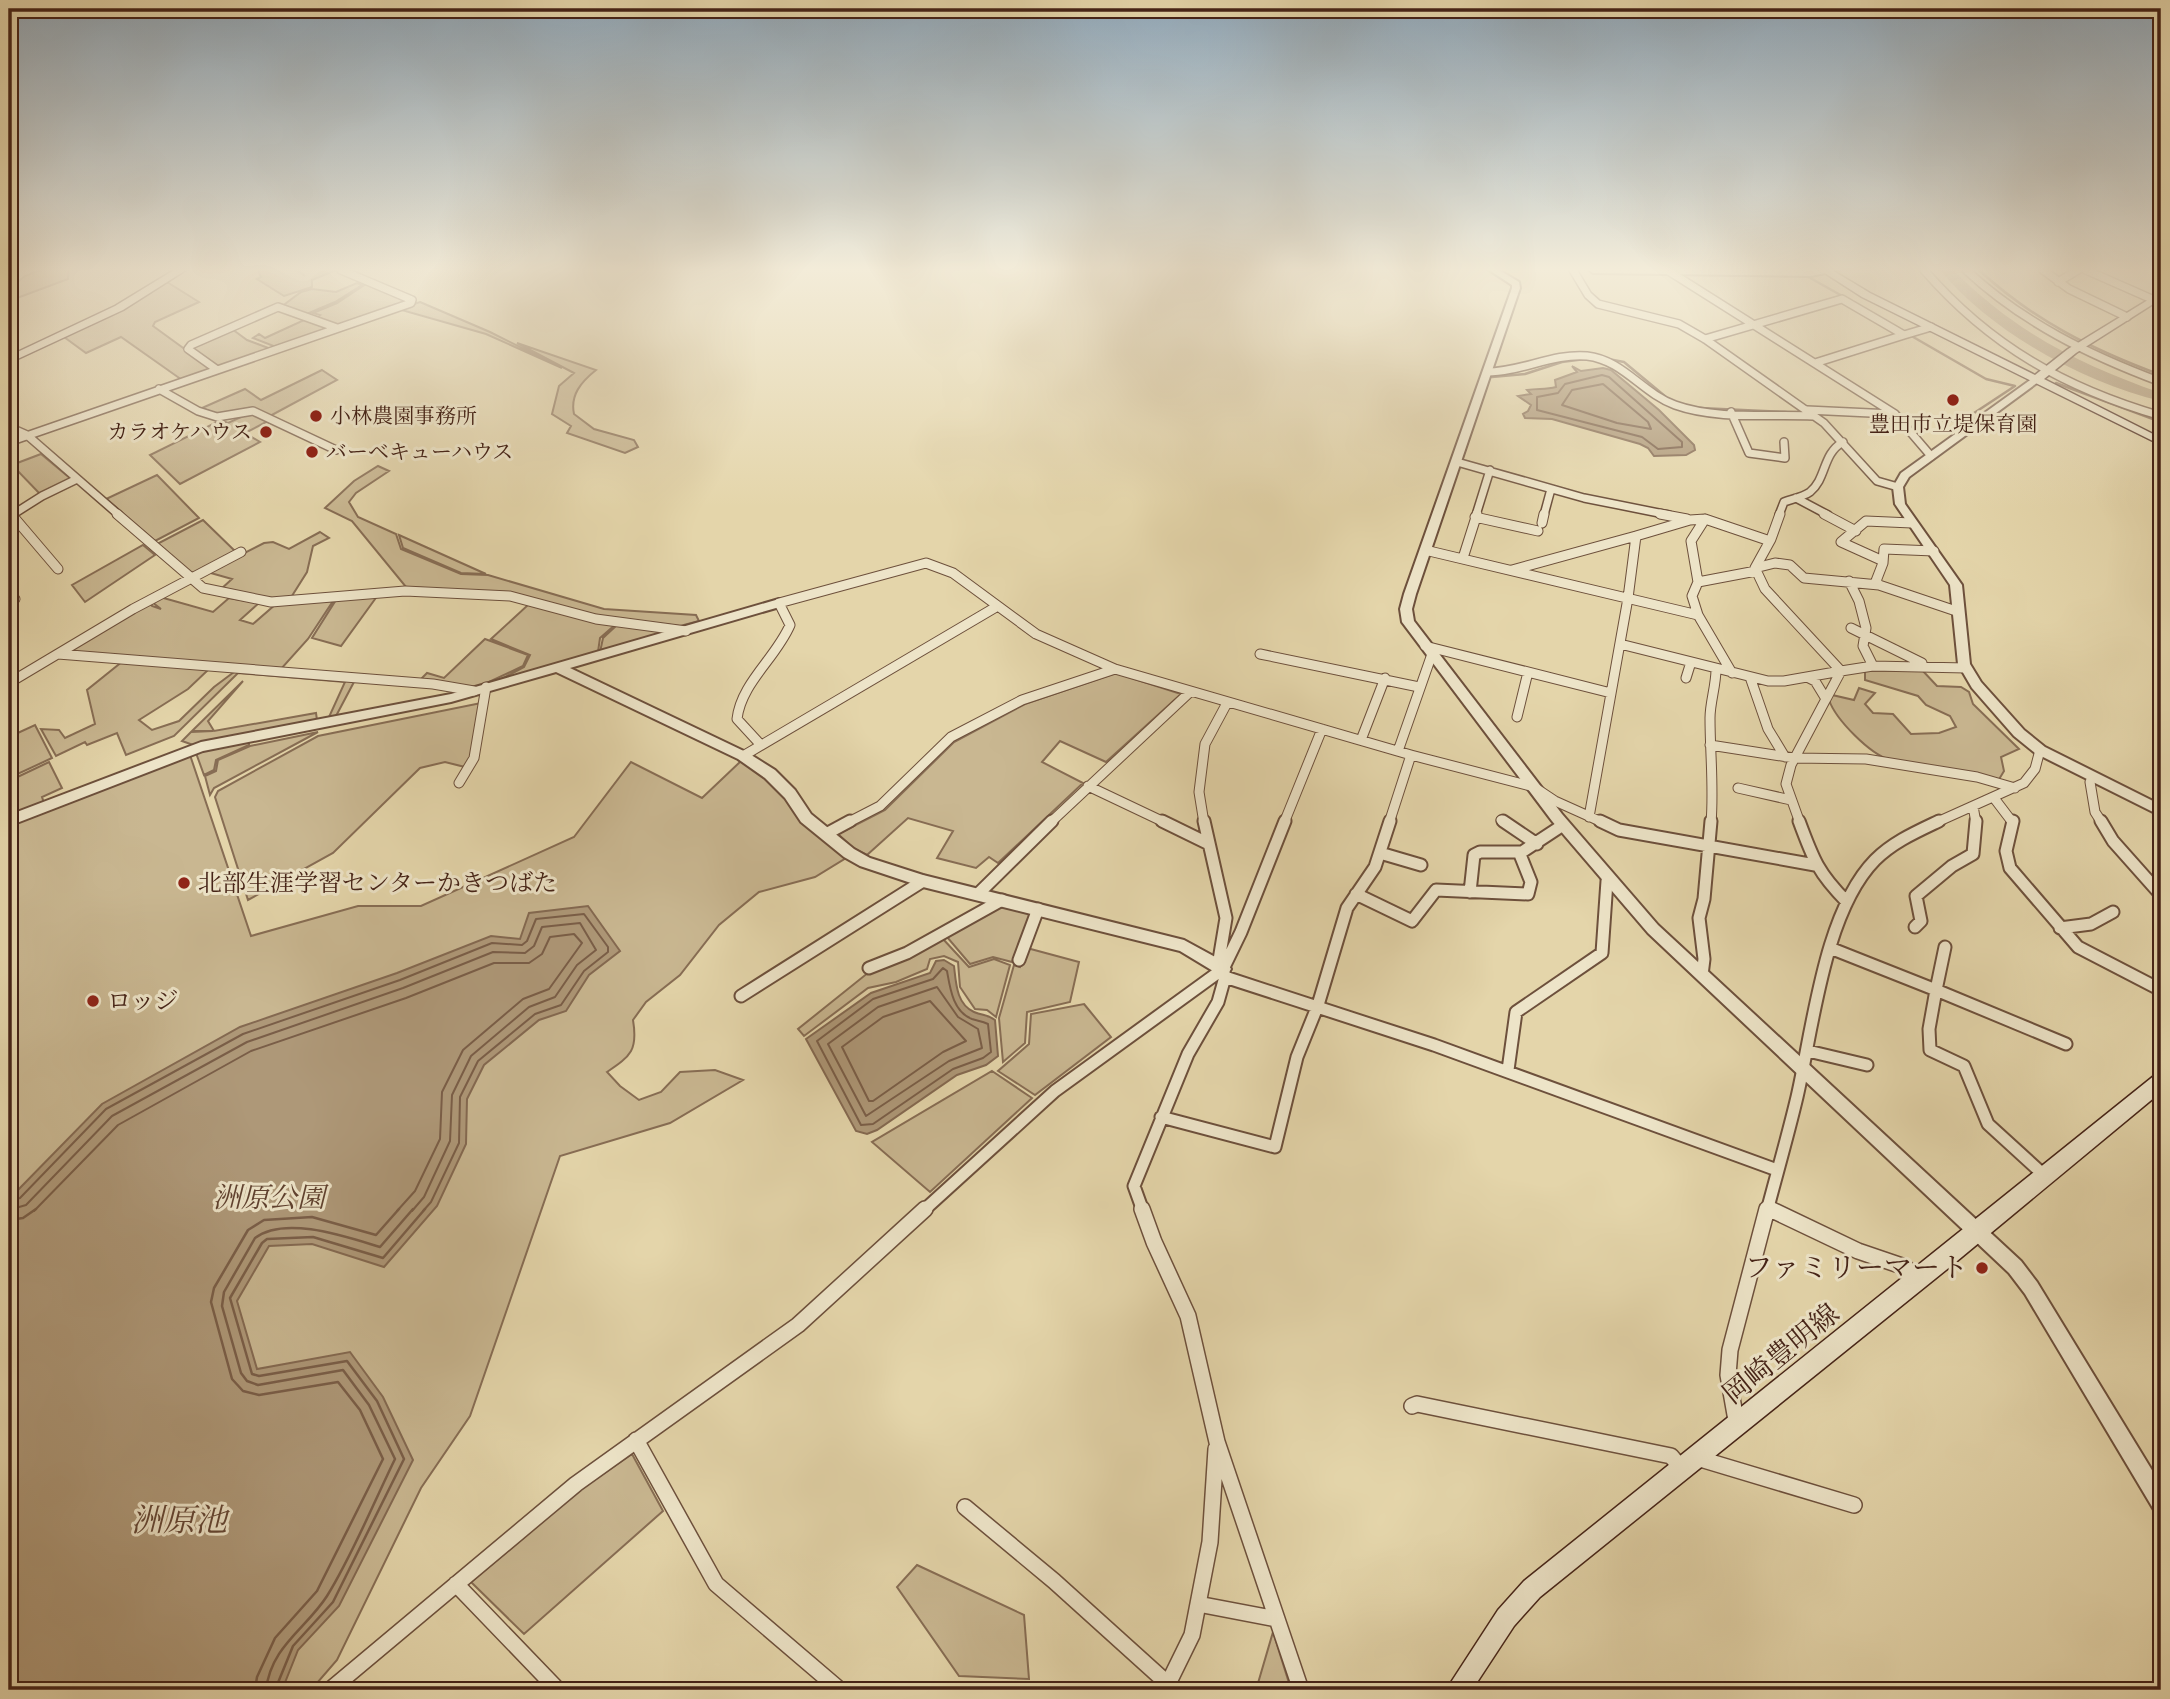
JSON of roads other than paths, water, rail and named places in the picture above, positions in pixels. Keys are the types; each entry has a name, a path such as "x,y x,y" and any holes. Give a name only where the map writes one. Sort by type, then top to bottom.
{"main road":[{"path":"9,360 32,349"},
{"path":"1975,349 2161,442"},
{"path":"2036,380 2076,349"},
{"name":"岡崎豊明線","path":"1458,1690 1506,1618 1532,1589 1919,1280 2161,1081"}],"street":[{"path":"188,349 216,369"},
{"path":"9,442 274,349"},
{"path":"1495,349 1405,615 1428,650 1607,881 1653,929 2015,1267 2031,1288 2161,1503"},
{"path":"1718,349 1816,416 1843,442 1874,479 1898,487"},
{"path":"1794,349 1898,417 1931,456"},
{"path":"1815,363 1859,349"},
{"path":"2011,349 2109,399 2161,416"},
{"path":"2077,349 2161,382"},
{"path":"1487,372 1522,370 1559,358 1588,356 1624,368 1673,405 1691,409 1816,416"},
{"path":"2036,380 1905,475 1898,487 1900,503 1956,585 1961,651 1966,668 1985,696 2040,750 2161,811"},
{"path":"159,390 198,411 217,417 253,411 336,450"},
{"path":"1807,410 1898,417"},
{"path":"1731,412 1748,452 1785,458 1784,442"},
{"path":"9,427 27,435 203,589 271,602 418,591 510,596 596,620 686,631"},
{"path":"1756,569 1770,541 1784,502 1812,491 1829,451 1843,442"},
{"path":"1457,462 1551,489 1690,520"},
{"path":"1463,558 1490,470"},
{"path":"58,569 12,515 42,496 77,480"},
{"path":"1475,517 1540,527 1551,489"},
{"path":"1796,498 1856,531"},
{"path":"1512,570 1690,520 1705,519 1770,541"},
{"path":"1705,519 1691,541 1698,582 1692,596 1698,615 1732,673"},
{"path":"1883,561 1841,542 1870,520 1912,523"},
{"path":"1589,817 1628,598 1636,536"},
{"path":"1879,585 1876,578 1883,561 1884,549 1934,551"},
{"path":"1425,550 1698,615"},
{"path":"9,683 241,552"},
{"path":"9,821 201,747 480,689 842,584 926,563 953,573 1036,634 1115,669 1411,755 1534,787 1555,802 1619,830 1815,865"},
{"path":"1698,582 1777,563 1793,566 1804,578 1879,585 1959,612"},
{"path":"1756,569 1765,589 1841,671"},
{"path":"1849,581 1860,601 1866,634 1863,646 1872,666"},
{"path":"760,744 737,719 736,710 742,696 777,654 786,638 790,625 779,603"},
{"path":"743,756 996,607"},
{"path":"1851,628 1924,665"},
{"path":"1620,644 1732,673 1784,681 1872,666 1924,665 1966,668"},
{"path":"1428,650 1611,693"},
{"path":"1398,751 1428,650"},
{"path":"58,654 480,689"},
{"path":"1260,654 1419,687"},
{"path":"1686,678 1691,662"},
{"path":"559,668 743,756 770,774 790,794 806,818 865,862 922,881 1184,946 1222,971 1508,1070 1777,1170"},
{"path":"826,834 880,806 951,737 1021,700 1115,669"},
{"path":"1702,975 1699,918 1704,899 1714,785 1710,715 1716,689 1716,669"},
{"path":"1841,671 1789,758 1786,784 1815,865 1824,879 1847,902"},
{"path":"1517,717 1528,672"},
{"path":"1750,677 1768,729 1789,758"},
{"path":"1807,677 1815,681 1826,699"},
{"path":"1361,740 1385,678"},
{"path":"459,783 474,758 480,689"},
{"path":"978,894 1088,786 1190,692"},
{"path":"1227,703 1205,744 1199,792 1207,843 1226,918 1218,1002 1188,1054 1134,1186 1154,1242 1188,1316 1217,1442 1301,1690"},
{"path":"330,1690 576,1484 798,1325 1055,1091 1222,971 1241,932 1322,729"},
{"path":"1710,745 1789,758 1866,759 1977,777 2015,788"},
{"path":"1737,1426 1728,1375 1730,1350 1769,1209 1830,948 1847,902 1874,861 1902,838 1994,798 2031,778 2040,750"},
{"path":"1161,1117 1275,1147 1297,1057 1318,1005 1347,908 1375,867 1411,755"},
{"path":"2092,778 2092,805 2095,812 2113,841 2161,895"},
{"path":"1088,786 1207,843"},
{"path":"1738,788 1791,800"},
{"path":"1994,798 2012,822 2006,847 2010,868 2060,928 2078,947 2161,990"},
{"path":"1915,927 1921,921 1916,896 1952,866 1973,854 1977,829 1973,806"},
{"path":"1501,820 1537,844"},
{"path":"1470,892 1475,855 1480,852 1519,852 1537,844 1563,825"},
{"path":"1380,852 1421,865"},
{"path":"1356,894 1412,920 1436,890 1528,894 1531,882 1519,852"},
{"path":"741,996 922,881"},
{"path":"1508,1070 1517,1012 1602,953 1607,881"},
{"path":"869,968 908,953 1002,900"},
{"path":"1019,960 1038,909"},
{"path":"2060,928 2091,924 2113,912"},
{"path":"1945,947 1929,1028 1930,1050 1964,1066 1988,1124 2045,1176"},
{"path":"1830,948 2066,1044"},
{"path":"1808,1051 1867,1065"},
{"path":"1769,1209 1858,1251 1905,1267 1919,1280"},
{"path":"1412,1406 1418,1404 1671,1455 1690,1463 1854,1505"},
{"path":"636,1440 716,1584 840,1690"},
{"path":"965,1507 1054,1581 1166,1687 1192,1635 1210,1542 1217,1442"},
{"path":"456,1584 558,1690"},
{"path":"1198,1604 1276,1619"}],"water":[{"path":"1572,366 1581,371 1603,368 1611,370 1659,410 1694,445 1695,450 1686,455 1654,456 1648,448 1640,444 1552,419 1525,418 1523,414 1531,405 1518,396 1531,394 1527,390 1556,387 1555,380 1577,372"},
{"name":"洲原池","path":"588,906 620,951 589,975 566,1011 539,1020 484,1065 467,1099 466,1144 437,1206 384,1267 312,1244 269,1246 237,1301 257,1369 350,1352 383,1397 413,1460 339,1606 298,1650 282,1690 15,1690 9,1669 9,1194 15,1193 102,1104 240,1027 397,973 491,936 520,939 529,913"},
{"path":"944,960 954,966 956,985 964,1004 974,1012 995,1020 998,1056 986,1065 957,1075 877,1130 867,1134 856,1131 806,1039 871,993 930,973 936,961"}],"waterway":[{"path":"1900,417 1954,421 1968,417 2015,386 1986,379 1934,349"},
{"path":"2046,349 2071,362 2161,397"},
{"path":"2099,349 2161,375"},
{"path":"1603,358 1624,362 1666,397"},
{"path":"1492,377 1525,374 1562,362 1585,359"},
{"path":"2056,383 2161,422"},
{"path":"1700,408 1786,412"}],"place":[{"name":"豊田市立堤保育園","path":"1953,400"},
{"name":"小林農園事務所","path":"316,416"},
{"name":"カラオケハウス","path":"266,432"},
{"name":"バーベキューハウス","path":"312,452"},
{"name":"北部生涯学習センターかきつばた","path":"184,883"},
{"name":"ロッジ","path":"93,1001"},
{"name":"ファミリーマート","path":"1982,1268"}],"park label":[{"name":"洲原公園","path":"269,1198"}]}
